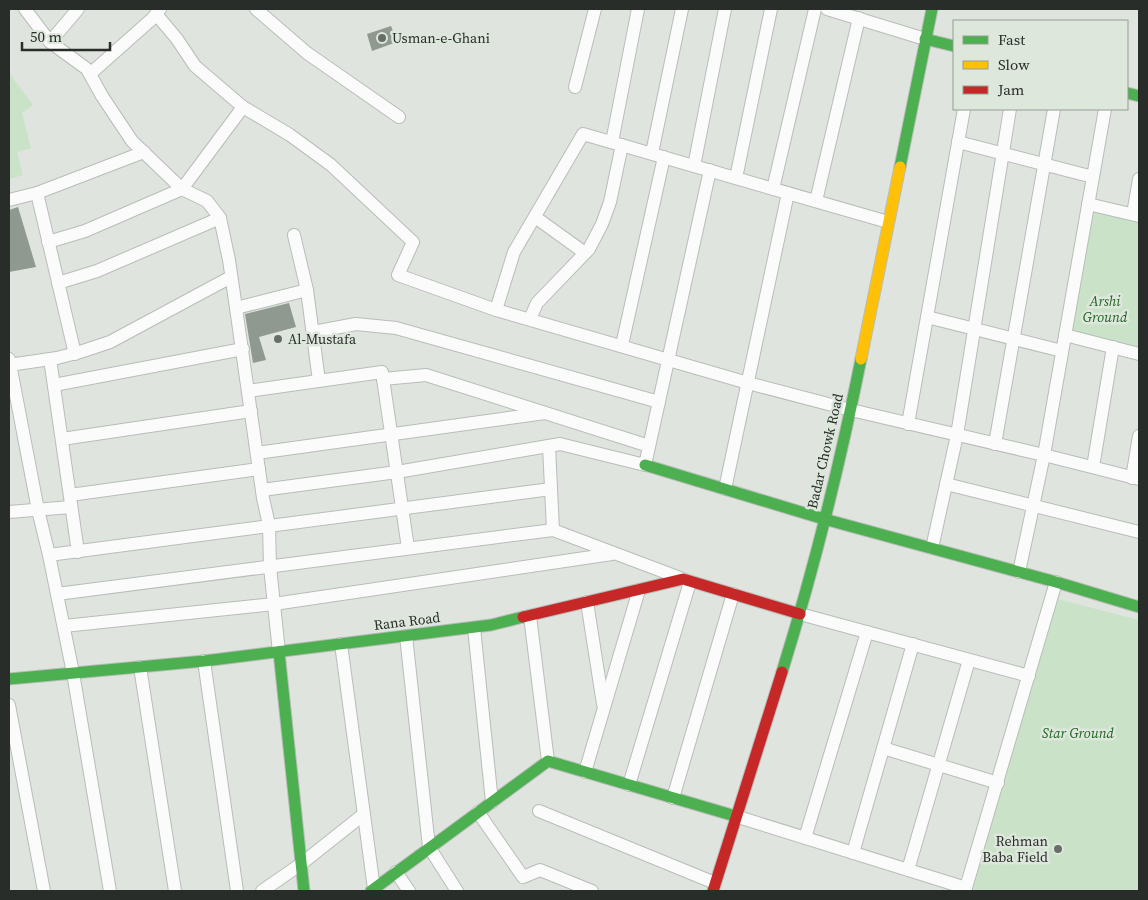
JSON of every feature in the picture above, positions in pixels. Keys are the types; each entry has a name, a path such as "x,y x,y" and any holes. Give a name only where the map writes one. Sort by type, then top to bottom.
{"street":[{"path":"25,9 50,42 87,69 102,96 132,141 182,189 207,201 220,218 243,349 262,490 269,525 270,567 278,652 304,891"},
{"path":"50,42 78,9"},
{"path":"256,9 307,53 399,117"},
{"path":"575,87 596,9"},
{"path":"530,319 537,303 589,249 602,224 610,202 617,143 638,9"},
{"path":"622,345 658,155 682,9"},
{"path":"694,166 725,9"},
{"path":"736,178 771,9"},
{"path":"773,189 815,9"},
{"path":"827,9 953,46"},
{"name":"Badar Chowk Road","path":"714,887 800,614 824,519 850,410 932,9"},
{"path":"90,74 158,11 195,66 243,107 290,135 331,166 413,242 398,274 496,310 748,383 850,410 1044,455 1136,479 1139,436"},
{"path":"816,201 858,18"},
{"path":"48,242 85,231 182,189 243,107"},
{"path":"908,424 964,110"},
{"path":"932,548 957,435 1010,110"},
{"path":"995,444 1054,110"},
{"path":"1019,572 1044,455 1105,110"},
{"path":"496,310 514,252 584,134 888,222"},
{"path":"958,142 1093,178"},
{"path":"9,200 37,193 144,152"},
{"path":"645,465 710,170"},
{"path":"1088,204 1136,215 1139,179"},
{"path":"37,193 74,354"},
{"path":"725,489 788,193"},
{"path":"535,217 585,253"},
{"path":"58,283 97,271 220,218"},
{"path":"294,235 307,290 319,381"},
{"path":"110,891 74,673 38,510 9,363 50,359 74,354 110,342 231,277"},
{"path":"236,308 307,290"},
{"path":"927,317 1062,351"},
{"path":"313,332 356,324 396,328 659,402"},
{"path":"1065,335 1139,354"},
{"path":"1093,467 1113,347"},
{"path":"54,385 243,349"},
{"path":"50,359 78,552"},
{"path":"248,391 382,372 408,548"},
{"path":"383,379 426,375 649,446"},
{"path":"62,439 251,410"},
{"path":"257,453 545,413"},
{"path":"262,490 397,472 560,444 645,465 824,519 1056,582 1139,607"},
{"path":"549,446 553,530"},
{"path":"9,512 38,510 71,501 259,469"},
{"path":"946,484 1139,532"},
{"path":"49,556 269,525 551,489"},
{"path":"57,594 553,530 686,580 629,785"},
{"path":"64,626 274,604 615,553"},
{"name":"Rana Road","path":"9,679 204,661 474,628 686,580 800,614"},
{"path":"548,761 736,816 965,889 998,783 1056,582"},
{"path":"584,772 639,590"},
{"path":"674,798 733,594"},
{"path":"587,602 603,709"},
{"path":"800,614 1029,676"},
{"path":"530,616 548,761"},
{"path":"474,628 492,802"},
{"path":"805,838 867,632"},
{"path":"406,636 429,848 457,891"},
{"path":"341,644 364,814 372,890"},
{"path":"853,852 913,644"},
{"path":"908,870 969,660"},
{"path":"204,661 237,891"},
{"path":"140,667 175,891"},
{"path":"9,705 44,891"},
{"path":"883,748 998,783"},
{"path":"372,890 548,761"},
{"path":"539,811 714,887"},
{"path":"478,812 523,877 540,870 592,891"},
{"path":"262,891 301,864 364,814"},
{"path":"396,872 409,891"}],"green space":[{"path":"9,73 33,105 22,113 31,148 17,152 23,175 9,179"},
{"name":"Arshi Ground","path":"1088,204 1139,216 1139,354 1065,335"},
{"name":"Star Ground","path":"1054,598 1139,620 1139,891 965,891"}],"building":[{"name":"Usman-e-Ghani","path":"391,26 397,42 372,51 367,34"},
{"path":"18,207 36,267 9,272 9,210"},
{"path":"289,303 296,327 259,337 266,360 253,363 245,314"}],"traffic: fast":[{"path":"900,167 932,9"},
{"path":"925,39 953,46"},
{"path":"1128,93 1139,96"},
{"path":"782,672 826,516 861,359"},
{"path":"645,465 824,519 1056,582 1139,607"},
{"path":"9,679 204,661 491,625 523,617"},
{"path":"279,652 304,891"},
{"path":"371,891 548,761 735,816"}],"traffic: slow":[{"path":"861,359 900,167"}],"traffic: jam":[{"path":"523,617 683,579 800,614"},
{"path":"713,891 782,672"}],"place":[{"name":"Usman-e-Ghani","path":"382,38"},
{"name":"Al-Mustafa","path":"278,339"},
{"name":"Rehman Baba Field","path":"1058,849"}]}
